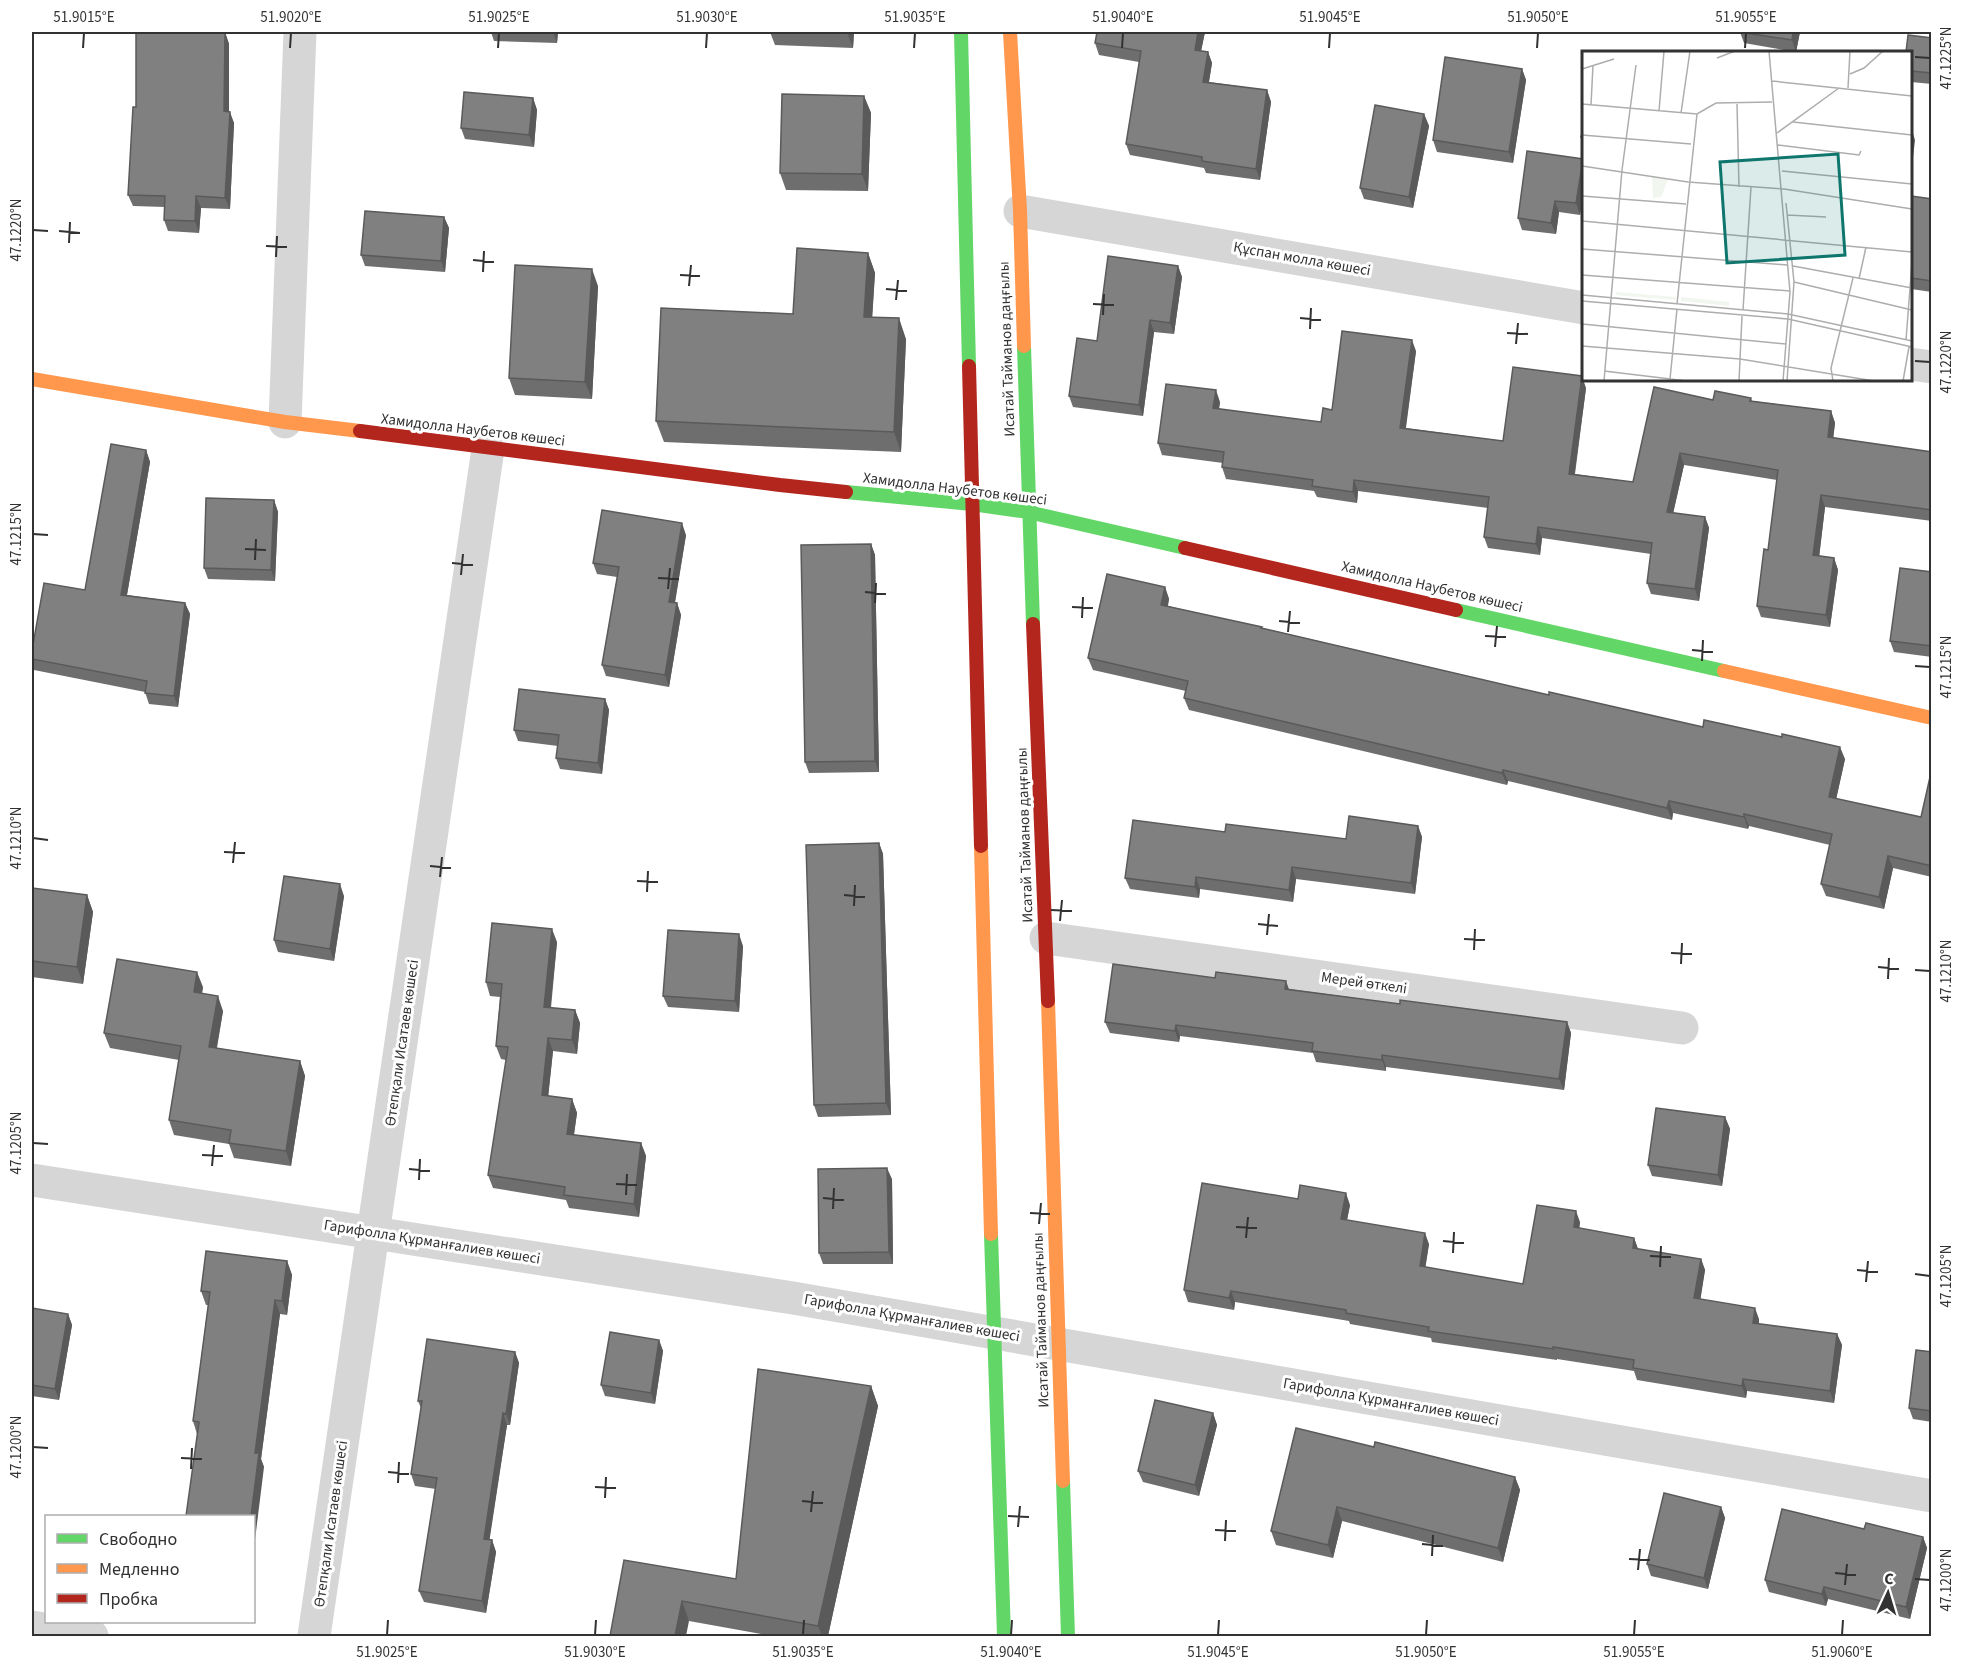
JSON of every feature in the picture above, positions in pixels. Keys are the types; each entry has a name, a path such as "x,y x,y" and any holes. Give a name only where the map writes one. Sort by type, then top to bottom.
{"main road":[{"path":"961,32 993,1332 1004,1636"},
{"name":"Исатай Тайманов даңғылы","path":"1010,32 1020,211 1028,512 1046,938 1068,1636"},
{"name":"Хамидолла Наубетов көшесі","path":"32,379 285,422 780,485 972,504 1028,512 1932,718"}],"street":[{"path":"285,422 300,32"},
{"name":"Құспан молла көшесі","path":"1020,211 1582,308"},
{"path":"1912,364 1932,367"},
{"name":"Өтепқали Исатаев көшесі","path":"314,1636 488,449"},
{"name":"Мерей өткелі","path":"1046,938 1682,1028"},
{"name":"Гарифолла Құрманғалиев көшесі","path":"32,1180 793,1298 1932,1496"},
{"path":"32,1627 92,1636"}],"building":[{"path":"136,32 225,32 224,111 230,112 225,198 196,196 195,221 164,220 165,196 128,195 133,107 136,107"},
{"path":"1097,32 1198,32 1195,50 1208,52 1203,82 1267,90 1256,169 1202,161 1202,157 1126,144 1141,51 1095,43"},
{"path":"1740,32 1793,32 1792,40"},
{"path":"1908,35 1932,38 1932,73 1912,71 1912,51 1906,51"},
{"path":"1445,57 1522,69 1509,152 1433,140"},
{"path":"464,92 533,98 529,135 461,128"},
{"path":"782,94 864,96 862,174 780,173"},
{"path":"1375,105 1424,114 1409,197 1360,188"},
{"path":"1527,151 1582,159 1576,203 1555,201 1551,223 1518,218"},
{"path":"1912,196 1932,199 1932,281 1912,278"},
{"path":"365,211 444,217 441,261 361,255"},
{"path":"797,248 868,253 864,317 899,318 894,432 656,421 661,308 793,314"},
{"path":"1108,256 1178,266 1170,323 1150,320 1139,405 1069,396 1077,338 1097,341"},
{"path":"515,265 592,269 585,382 509,378"},
{"path":"1342,331 1412,340 1400,428 1503,441 1513,367 1582,376 1569,474 1633,482 1654,387 1713,400 1715,391 1751,398 1750,401 1831,411 1828,437 1932,452 1932,510 1821,495 1813,555 1834,558 1826,615 1757,606 1764,549 1768,550 1778,470 1680,453 1667,512 1705,517 1695,589 1647,583 1652,543 1538,527 1536,544 1484,537 1489,497 1354,480 1353,492 1312,486 1313,480 1222,467 1224,452 1158,443 1166,384 1216,390 1213,408 1321,422 1323,408 1332,410"},
{"path":"111,444 146,450 121,595 185,603 174,696 145,693 147,681 32,659 44,583 85,590"},
{"path":"206,498 274,500 271,570 204,568"},
{"path":"602,510 682,523 669,602 677,603 665,675 602,665 619,567 593,563"},
{"path":"871,544 875,761 805,762 801,545"},
{"path":"1900,568 1932,572 1932,646 1890,641"},
{"path":"1107,574 1165,587 1161,605 1549,695 1549,692 1703,727 1704,720 1840,747 1829,797 1921,817 1930,777 1932,777 1932,866 1888,856 1879,897 1821,884 1832,834 1744,814 1744,817 1669,801 1667,808 1503,770 1502,773 1184,698 1188,681 1088,658"},
{"path":"519,689 605,699 598,763 556,758 559,735 514,730"},
{"path":"1349,816 1418,826 1411,883 1292,867 1289,890 1196,877 1195,887 1125,878 1133,820 1225,832 1226,824 1346,839"},
{"path":"879,843 886,1103 814,1105 806,845"},
{"path":"284,876 340,884 330,949 274,940"},
{"path":"32,888 87,895 77,967 32,961"},
{"path":"492,923 552,929 544,1007 575,1010 572,1040 548,1038 542,1095 572,1099 567,1134 641,1143 634,1204 564,1195 565,1187 488,1175 508,1047 496,1046 502,984 486,982"},
{"path":"668,930 739,934 735,1001 663,996"},
{"path":"117,959 197,972 194,992 218,996 209,1047 300,1061 286,1151 229,1143 231,1130 169,1120 181,1046 104,1033"},
{"path":"1113,964 1215,978 1216,972 1286,981 1285,989 1400,1004 1400,1000 1567,1022 1559,1079 1382,1055 1382,1060 1312,1051 1313,1043 1176,1025 1175,1031 1105,1022"},
{"path":"1656,1108 1725,1117 1718,1175 1648,1165"},
{"path":"887,1168 889,1252 819,1253 818,1169"},
{"path":"1202,1183 1298,1199 1300,1185 1346,1193 1341,1219 1425,1233 1420,1266 1523,1284 1537,1205 1576,1211 1574,1227 1634,1238 1633,1248 1701,1259 1694,1298 1755,1308 1753,1323 1837,1334 1830,1391 1743,1379 1742,1386 1633,1368 1634,1360 1428,1331 1429,1327 1346,1313 1346,1310 1231,1291 1229,1298 1184,1290"},
{"path":"206,1251 287,1261 282,1301 275,1300 255,1453 259,1453 251,1515 186,1515 199,1422 193,1421 210,1292 201,1291"},
{"path":"32,1308 68,1314 55,1389 32,1385"},
{"path":"610,1332 659,1340 651,1393 601,1385"},
{"path":"427,1339 515,1352 506,1414 503,1413 484,1539 492,1540 482,1601 419,1591 437,1478 411,1474 422,1401 418,1401"},
{"path":"1916,1350 1932,1352 1932,1411 1909,1408"},
{"path":"758,1369 871,1386 818,1626 682,1601 675,1636 610,1636 624,1560 736,1579"},
{"path":"1155,1400 1213,1413 1195,1485 1138,1471"},
{"path":"1296,1428 1374,1447 1375,1442 1515,1477 1498,1548 1337,1507 1328,1545 1271,1531"},
{"path":"1664,1493 1721,1507 1704,1578 1647,1564"},
{"path":"1782,1509 1864,1529 1866,1523 1923,1537 1906,1607 1824,1587 1822,1594 1765,1580"}],"traffic: fast":[{"path":"961,32 969,366"},
{"path":"1024,346 1033,624"},
{"path":"846,492 972,504 1028,512 1185,548"},
{"path":"1456,610 1724,671"},
{"path":"991,1234 1004,1636"},
{"path":"1063,1481 1068,1636"}],"traffic: slow":[{"path":"1010,32 1020,211 1024,346"},
{"path":"32,379 285,422 360,431"},
{"path":"1724,671 1932,718"},
{"path":"981,846 991,1234"},
{"path":"1048,1001 1063,1481"}],"traffic: jam":[{"path":"969,366 981,846"},
{"path":"360,431 846,492"},
{"path":"1185,548 1456,610"},
{"path":"1033,624 1048,1001"}]}
